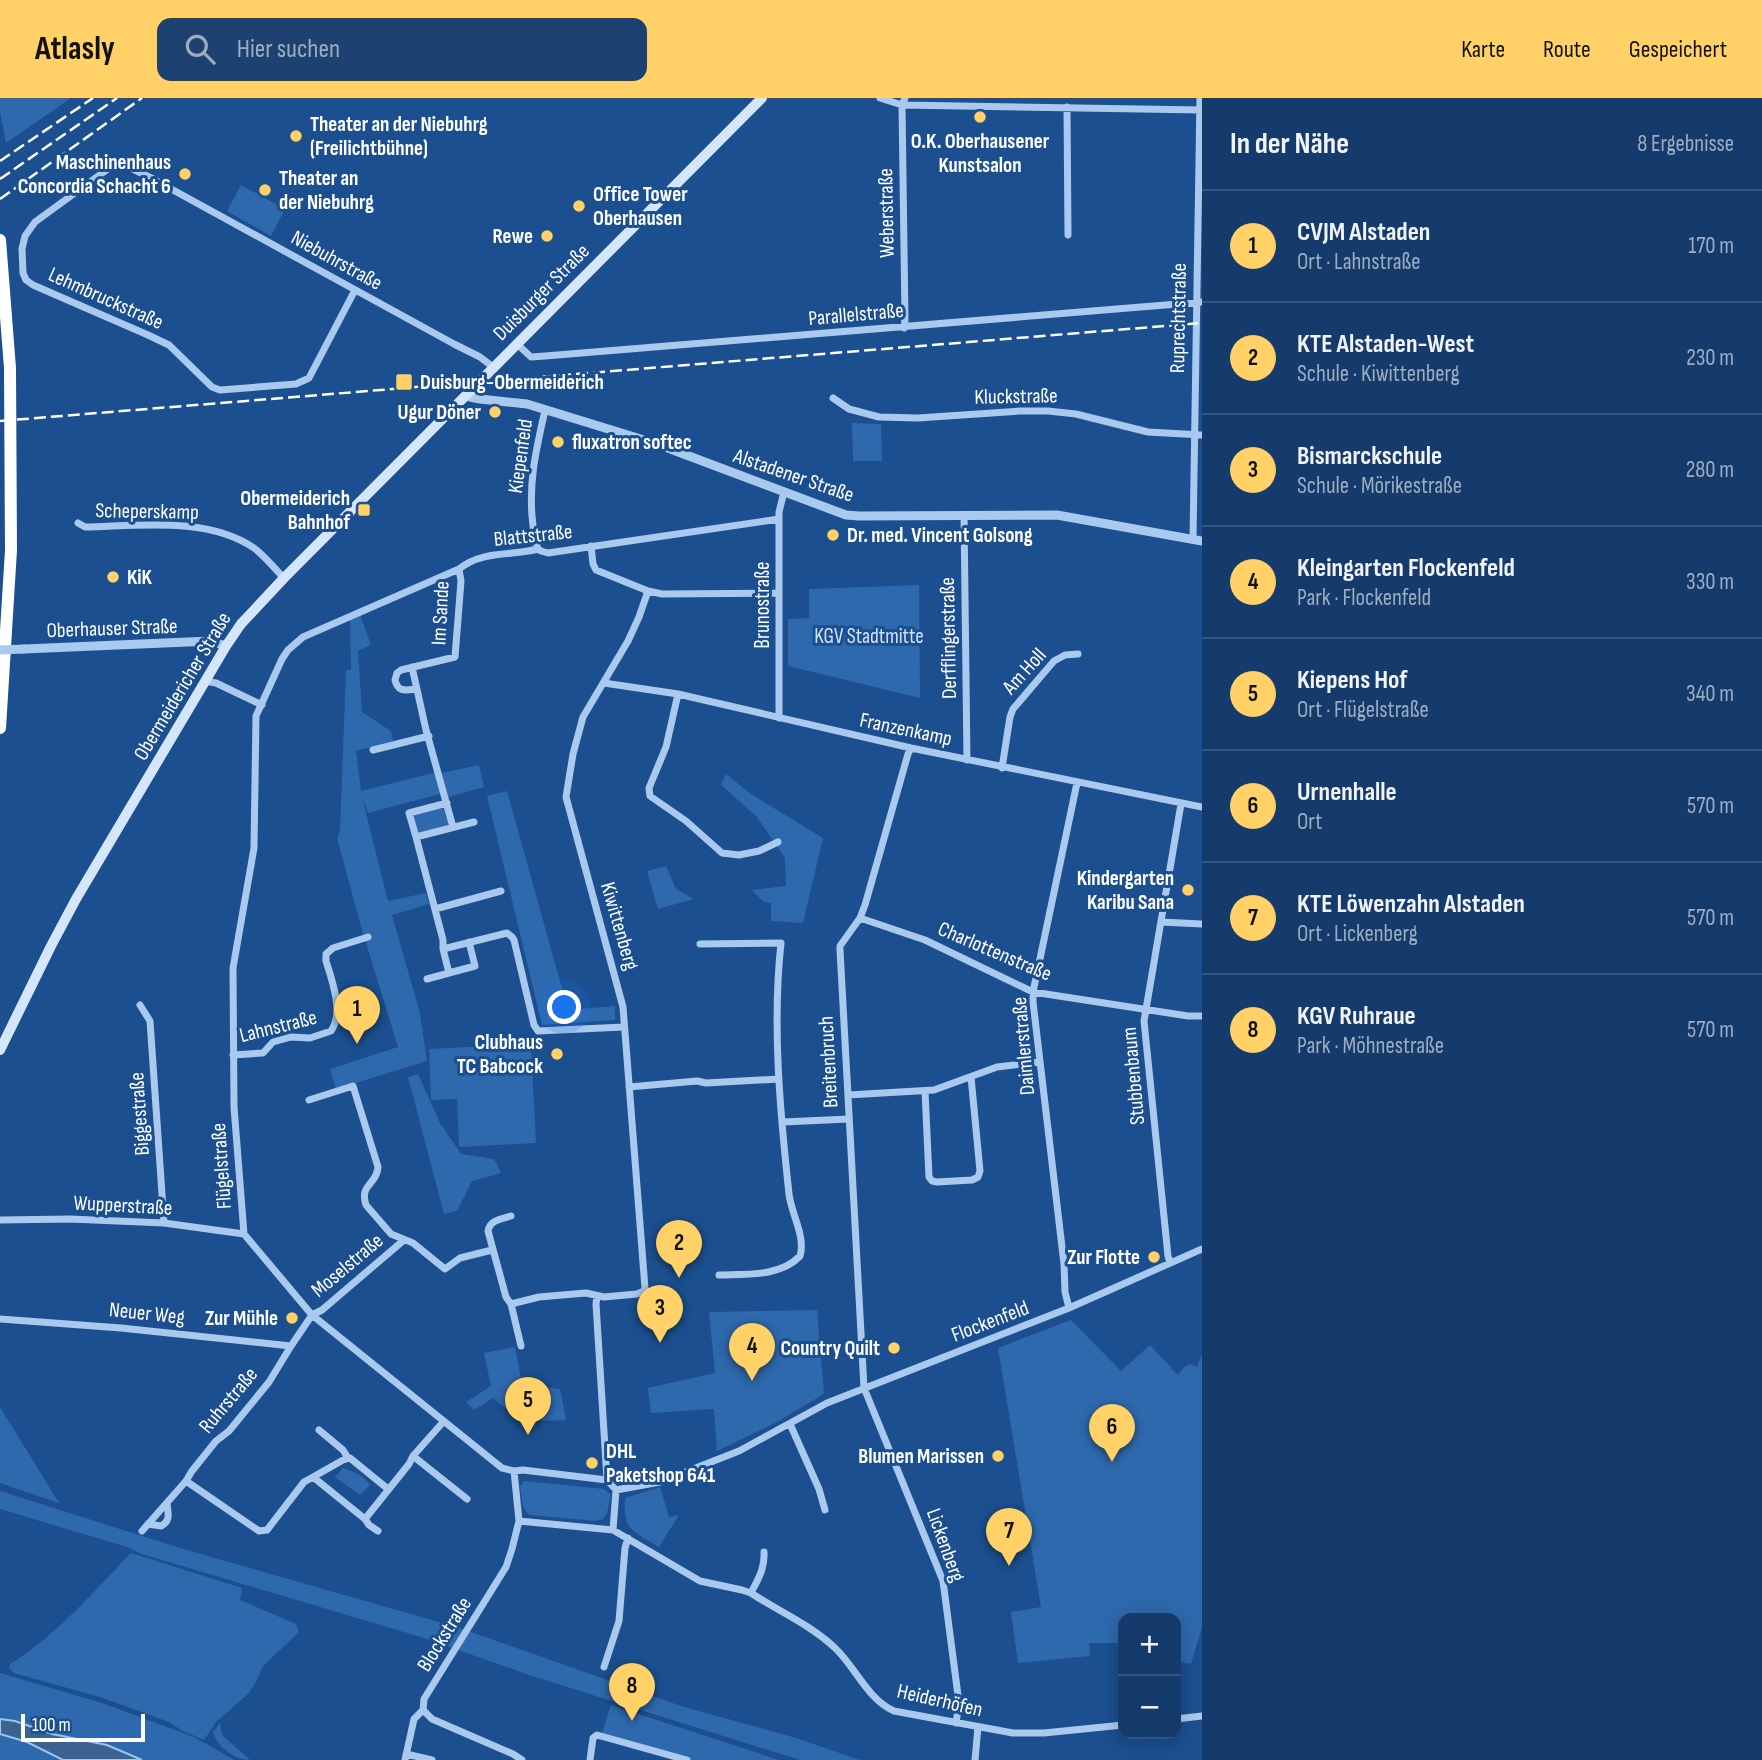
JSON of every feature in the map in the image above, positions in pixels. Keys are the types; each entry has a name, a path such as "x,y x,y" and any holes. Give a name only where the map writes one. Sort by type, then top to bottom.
{"highway":[{"path":"0,240 10,368 11,550 0,728"}],"main road":[{"name":"Duisburger Straße","path":"467,394 762,98"},
{"name":"Obermeidericher Straße","path":"0,1050 76,899 241,624 467,394"}],"street":[{"path":"880,98 904,101 1201,110"},
{"name":"Ruprechtstraße","path":"1198,540 1200,98"},
{"name":"Weberstraße","path":"904,101 904,328"},
{"path":"1067,107 1068,235"},
{"name":"Niebuhrstraße","path":"125,165 480,357 493,367"},
{"name":"Lehmbruckstraße","path":"125,165 112,166 35,222 25,236 22,249 23,273 26,280 33,285 169,345 212,387 220,390 296,384 309,379 355,290"},
{"name":"Parallelstraße","path":"517,344 531,357 1199,302"},
{"name":"Alstadener Straße","path":"467,394 475,398 511,401 657,444 851,515 1057,515 1198,540"},
{"name":"Kluckstraße","path":"833,398 849,409 879,416 918,418 1048,411 1076,414 1135,430 1198,435"},
{"name":"Kiepenfeld","path":"538,549 532,522 532,473 545,410"},
{"name":"Brunostraße","path":"779,718 779,519 784,492"},
{"name":"Derfflingerstraße","path":"964,515 967,760"},
{"name":"Blattstraße","path":"262,705 282,659 303,636 478,559 504,552 538,549 548,553 779,519"},
{"name":"Scheperskamp","path":"78,523 85,527 175,525 222,531 254,548 284,578"},
{"path":"590,546 596,570 648,591 667,594 779,593"},
{"name":"Im Sande","path":"417,689 399,689 395,678 399,671 455,657 461,581 459,569"},
{"name":"Kiwittenberg","path":"597,1296 638,1294 644,1291 645,1285 622,999 566,800 573,754 587,708 628,641 648,591"},
{"name":"Oberhauser Straße","path":"0,650 211,641 226,646"},
{"name":"Am Holl","path":"1002,768 1013,709 1054,661 1065,655 1078,654"},
{"name":"Im Sande","path":"412,667 453,827"},
{"path":"205,681 216,683 262,705"},
{"name":"Franzenkamp","path":"604,683 678,694 1002,768 1202,807"},
{"path":"678,694 666,747 649,788 650,796 686,821 722,853 739,855 759,851 778,842"},
{"name":"Flügelstraße","path":"262,705 256,716 254,848 233,963 235,1118 244,1234 312,1315 502,1468 607,1480"},
{"path":"373,750 429,736"},
{"name":"Breitenbruch","path":"864,1388 840,948 860,918 911,748"},
{"name":"Daimlerstraße","path":"1069,1308 1065,1292 1033,992 1077,783"},
{"path":"447,803 409,813 435,908 449,973"},
{"name":"Stubbenbaum","path":"1170,1263 1167,1256 1144,1021 1181,804"},
{"path":"416,837 474,822"},
{"path":"435,908 501,891"},
{"name":"Charlottenstraße","path":"860,918 934,944 1033,992 1202,1016"},
{"path":"1161,922 1202,924"},
{"path":"443,949 503,933 512,937 534,1025 538,1031 624,1027"},
{"name":"Lahnstraße","path":"233,1055 263,1053 273,1042 291,1037 310,1038 331,1031 338,1009 326,954 333,948 368,937"},
{"path":"427,979 475,966 469,942"},
{"path":"700,944 781,943 777,988 779,1079 790,1202 801,1238 801,1252 789,1265 760,1274 719,1275"},
{"name":"Biggestraße","path":"140,1005 150,1021 164,1223"},
{"path":"848,1095 940,1089 1002,1066 1040,1062"},
{"path":"925,1091 929,1177 937,1182 972,1180 978,1177 979,1171 971,1077"},
{"path":"629,1087 779,1079"},
{"name":"Moselstraße","path":"309,1100 353,1086 378,1167 376,1177 364,1191 364,1201 391,1234 412,1242 445,1269 460,1258 492,1250"},
{"path":"783,1122 849,1119"},
{"path":"511,1216 496,1220 488,1231 522,1346"},
{"name":"Wupperstraße","path":"0,1220 70,1219 164,1223 244,1234"},
{"name":"Moselstraße","path":"312,1315 322,1310 404,1240"},
{"name":"Flockenfeld","path":"616,1490 660,1482 749,1446 827,1403 1069,1308 1202,1249"},
{"path":"511,1304 539,1297 586,1293 597,1296 607,1480 616,1490 613,1531"},
{"name":"Ruhrstraße","path":"167,1503 167,1522 161,1526 145,1528 216,1441 229,1431 269,1382 312,1315"},
{"name":"Neuer Weg","path":"0,1319 121,1328 291,1346"},
{"name":"Lickenberg","path":"864,1388 943,1581 959,1703 956,1723"},
{"path":"365,1519 413,1456 444,1421"},
{"path":"790,1424 819,1489 825,1510"},
{"path":"319,1430 343,1450 348,1458 388,1489"},
{"path":"413,1456 467,1499"},
{"path":"186,1481 256,1530 262,1531 267,1530 304,1482 348,1458"},
{"name":"Blockstraße","path":"405,1757 414,1719 423,1710 424,1699 503,1574 519,1521 514,1471"},
{"path":"313,1477 378,1531"},
{"name":"Heiderhöfen","path":"519,1521 613,1531 700,1581 751,1593 811,1628 838,1651 884,1706 901,1713 1013,1733 1034,1734 1118,1726"},
{"path":"604,1667 619,1621 628,1538"},
{"path":"751,1593 763,1571 764,1552"},
{"path":"423,1710 432,1719 522,1760"},
{"path":"1181,1718 1202,1716"},
{"path":"975,1760 978,1727"},
{"path":"590,1760 593,1738 597,1735 687,1760"},
{"path":"405,1757 432,1760"}],"green space":[{"path":"0,98 71,98 6,143"},
{"path":"241,185 285,209 271,236 227,211"},
{"path":"852,423 881,424 882,461 853,461"},
{"name":"KGV Stadtmitte","path":"919,585 920,698 788,666 788,619 809,618 809,589"},
{"path":"359,612 371,645 358,651 362,712 391,731 393,741 356,751 361,791 437,772 444,799 442,800 440,794 368,813 362,797 388,901 426,893 429,904 392,915 420,1013 427,1061 336,1089 330,1069 398,1047 337,838 340,831 346,670 351,670 350,616"},
{"path":"479,765 484,787 448,797 442,773"},
{"path":"726,774 751,794 823,838 803,923 771,921 771,903 764,902 752,890 786,886 785,858 757,817 721,785"},
{"path":"507,791 568,1010 615,1006 615,1020 542,1025 487,796"},
{"path":"445,809 449,824 419,833 416,831 414,815"},
{"path":"666,866 676,889 694,899 658,909 647,871"},
{"path":"531,1044 536,1143 459,1147 457,1099 431,1100 429,1049"},
{"path":"418,1074 440,1123 461,1154 494,1159 501,1173 472,1181 457,1211 444,1214 408,1077"},
{"path":"817,1310 824,1394 775,1423 717,1451 714,1409 651,1413 648,1388 715,1373 709,1312"},
{"path":"1071,1320 1121,1371 1150,1345 1178,1375 1190,1364 1197,1367 1202,1354 1202,1627 1191,1664 1181,1662 1181,1613 1118,1613 1118,1643 1089,1643 1090,1656 1018,1663 1011,1612 1041,1607 998,1348"},
{"path":"515,1347 522,1384 560,1389 566,1420 543,1421 533,1413 518,1418 493,1398 474,1410 466,1402 491,1386 484,1353"},
{"path":"0,1407 59,1503 0,1483"},
{"path":"343,1468 362,1476 370,1485 360,1495 335,1477"},
{"path":"524,1481 604,1489 611,1495 607,1513 603,1519 596,1521 529,1515 523,1507 520,1486"},
{"path":"660,1487 669,1517 679,1515 659,1547 637,1534 628,1524 625,1498"},
{"path":"0,1491 180,1548 460,1628 681,1706 796,1738 860,1760 800,1760 529,1675 424,1638 0,1509"},
{"path":"131,1553 242,1588 240,1600 296,1624 299,1632 263,1666 248,1694 216,1722 204,1740 169,1722 103,1698 14,1673 9,1668 10,1664 59,1626"},
{"path":"0,1673 102,1703 194,1737 234,1760 142,1760 107,1745 52,1734 15,1721 0,1719"},
{"path":"611,1705 779,1760 691,1760 601,1736"},
{"path":"220,1723 222,1735 250,1760 233,1755 218,1743 213,1732"},
{"path":"0,1734 27,1742 63,1760 0,1760"}],"shaded area":[{"path":"0,1719 15,1721 52,1734 107,1745 142,1760 63,1760 27,1742 0,1734"}],"railway":[{"path":"0,161 93,98"},
{"path":"0,179 117,98"},
{"path":"0,199 142,98"},
{"path":"0,421 1202,323"}],"place":[{"name":"O.K. Oberhausener Kunstsalon","path":"980,117"},
{"name":"Theater an der Niebuhrg (Freilichtbühne)","path":"296,136"},
{"name":"Maschinenhaus Concordia Schacht 6","path":"185,174"},
{"name":"Theater an der Niebuhrg","path":"265,190"},
{"name":"Office Tower Oberhausen","path":"579,206"},
{"name":"Rewe","path":"547,236"},
{"name":"Duisburg-Obermeiderich","path":"404,382"},
{"name":"Ugur Döner","path":"495,412"},
{"name":"fluxatron softec","path":"558,442"},
{"name":"Obermeiderich Bahnhof","path":"364,510"},
{"name":"Dr. med. Vincent Golsong","path":"833,535"},
{"name":"KiK","path":"113,577"},
{"name":"Kindergarten Karibu Sana","path":"1188,890"},
{"name":"CVJM Alstaden","path":"357,1044"},
{"name":"Clubhaus TC Babcock","path":"557,1054"},
{"name":"Zur Flotte","path":"1154,1257"},
{"name":"KTE Alstaden-West","path":"679,1278"},
{"name":"Zur Mühle","path":"292,1318"},
{"name":"Bismarckschule","path":"660,1343"},
{"name":"Country Quilt","path":"894,1348"},
{"name":"Kleingarten Flockenfeld","path":"752,1381"},
{"name":"Kiepens Hof","path":"528,1435"},
{"name":"Blumen Marissen","path":"998,1456"},
{"name":"Urnenhalle","path":"1112,1462"},
{"name":"DHL Paketshop 641","path":"592,1463"},
{"name":"KTE Löwenzahn Alstaden","path":"1009,1566"},
{"name":"KGV Ruhraue","path":"632,1721"}]}
